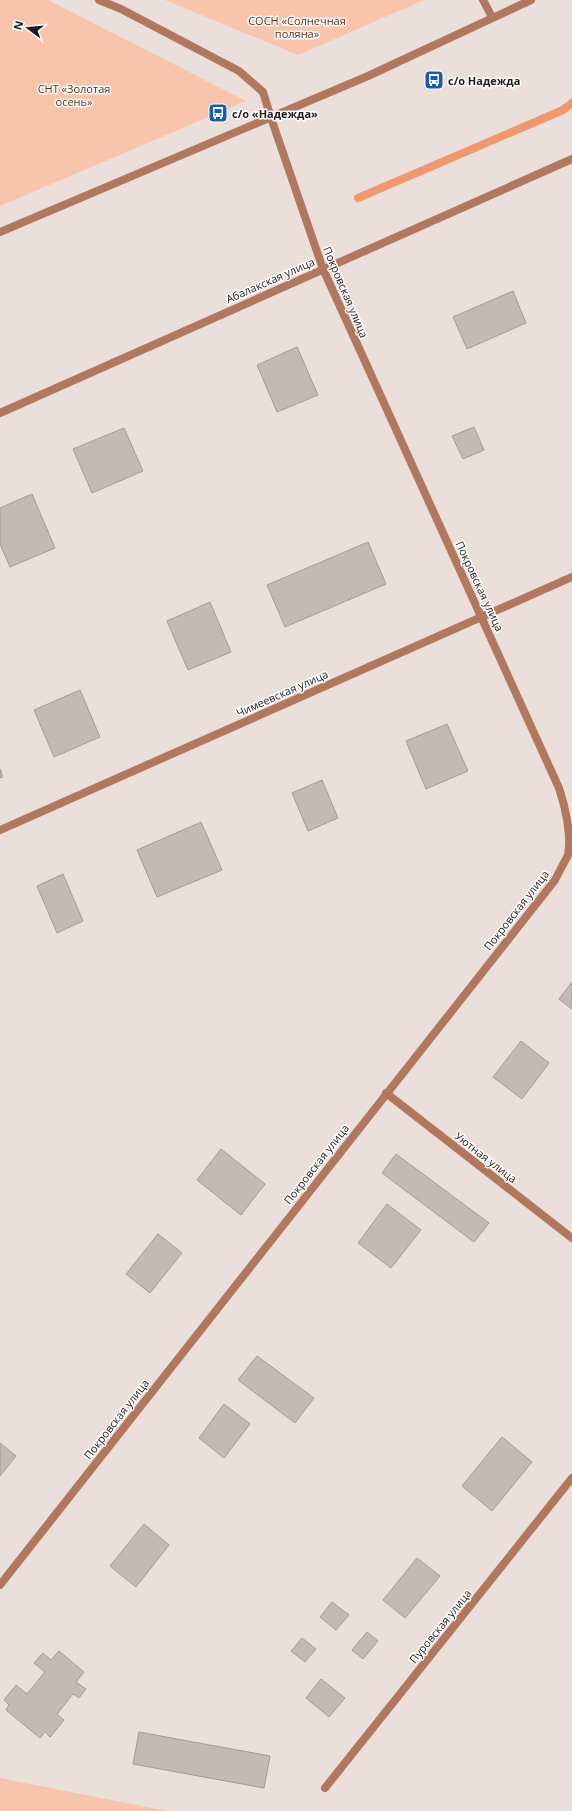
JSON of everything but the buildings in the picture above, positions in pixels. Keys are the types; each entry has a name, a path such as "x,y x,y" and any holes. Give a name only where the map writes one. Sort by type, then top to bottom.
{"street":[{"name":"Покровская улица","path":"0,1585 555,880 568,853 570,830 567,811 559,788 323,269 263,92 240,71 121,9 99,0"},
{"path":"483,0 492,17"},
{"path":"0,232 368,76 531,0"},
{"name":"Абалакская улица","path":"0,413 572,159"},
{"name":"Чимеевская улица","path":"0,830 572,577"},
{"name":"Уютная улица","path":"386,1093 572,1238"},
{"name":"Пуровская улица","path":"325,1788 572,1478"}],"green space":[{"name":"СНТ «Золотая осень»","path":"0,0 48,0 246,101 0,206"},
{"name":"СОСН «Солнечная поляна»","path":"165,0 424,0 298,55"},
{"path":"0,1778 167,1811 0,1811"}],"waterway":[{"path":"358,198 563,110 572,103"}],"place":[{"name":"с/о Надежда","path":"434,80"},
{"name":"с/о «Надежда»","path":"218,113"}]}
